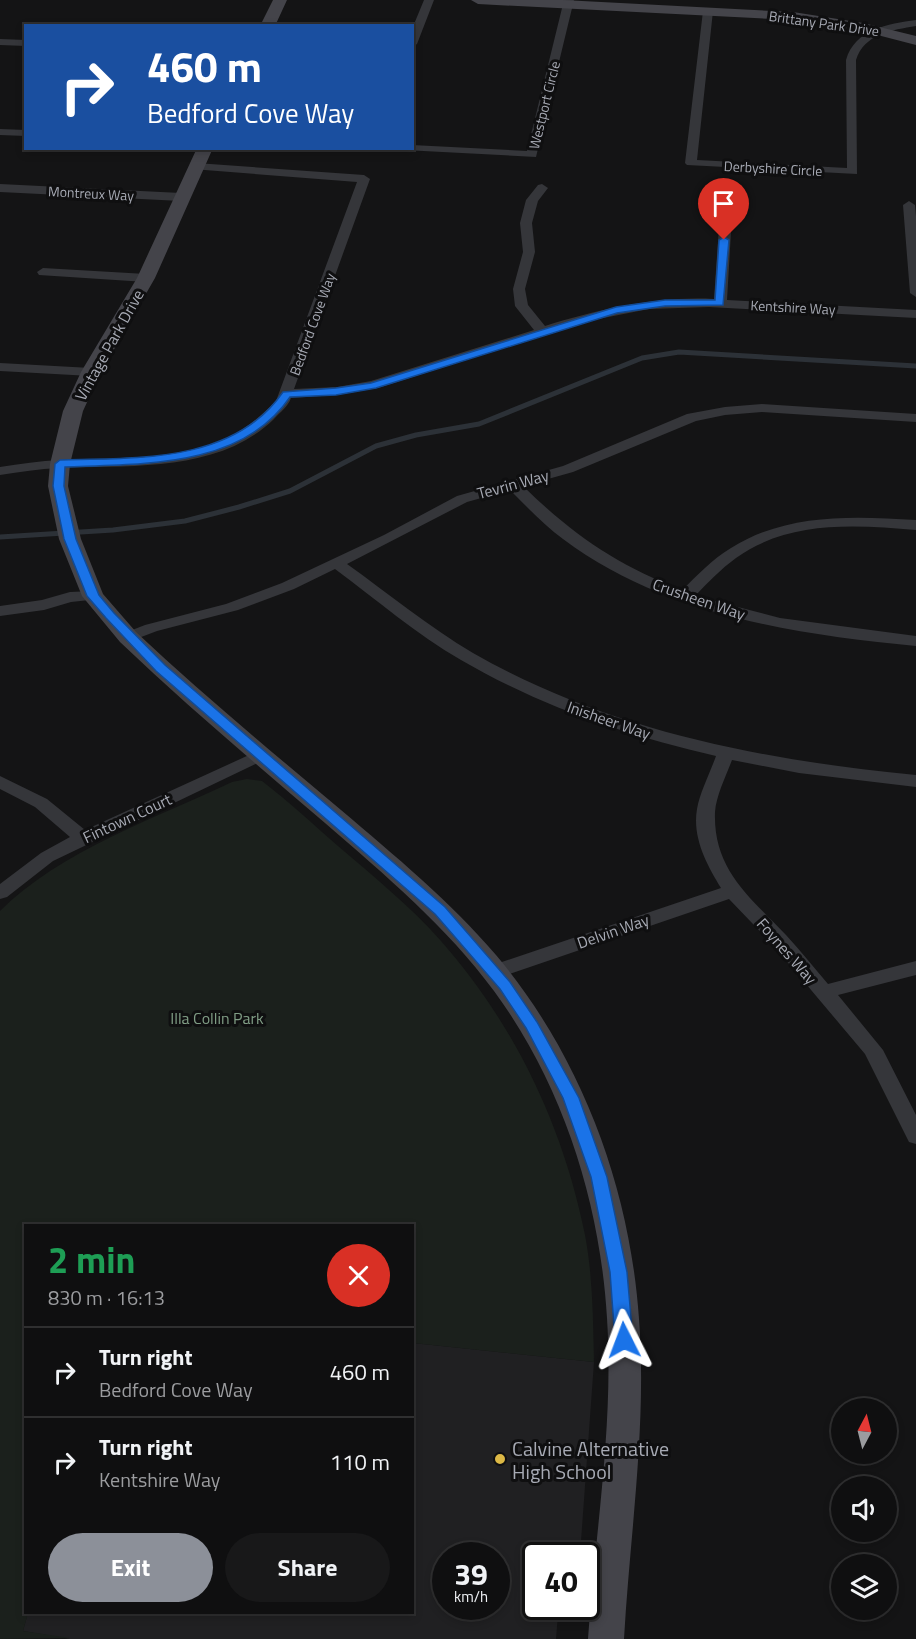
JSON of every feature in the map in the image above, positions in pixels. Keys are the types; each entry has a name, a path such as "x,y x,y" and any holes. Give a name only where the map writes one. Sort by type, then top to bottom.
{"street":[{"path":"268,24 279,0"},
{"path":"414,39 429,0"},
{"name":"Brittany Park Drive","path":"478,0 569,2 793,16 882,31 916,40"},
{"name":"Westport Circle","path":"414,148 532,155 569,2"},
{"name":"Derbyshire Circle","path":"708,11 691,164 852,172 852,55 863,40 882,31"},
{"path":"882,31 916,23"},
{"path":"0,42 24,43"},
{"path":"0,132 24,133"},
{"name":"Vintage Park Drive","path":"205,150 181,197 146,278 91,372 73,411 60,464 58,486 67,529 93,596 128,637 260,755 440,910 494,972 532,1025 571,1098 599,1177 619,1272 624,1362 621,1436 606,1639"},
{"name":"Bedford Cove Way","path":"0,471 60,464 149,461 207,450 253,429 275,412 287,394 364,178 196,167"},
{"name":"Montreux Way","path":"0,188 181,197"},
{"path":"542,188 532,200 526,223 529,252 519,289 522,306 543,332"},
{"path":"720,303 727,198"},
{"path":"909,205 916,293"},
{"path":"43,272 146,278"},
{"name":"Kentshire Way","path":"287,394 336,392 373,386 600,314 632,307 720,303 916,314"},
{"path":"0,367 91,372"},
{"name":"Tevrin Way","path":"128,637 151,628 232,607 338,564 447,505 478,493 568,469 677,423 725,411 781,409 916,418"},
{"name":"Crusheen Way","path":"513,484 559,527 598,555 646,581 684,597 732,612 807,629 916,641"},
{"path":"684,597 735,551 748,543 780,531 817,523 847,521 916,525"},
{"name":"Inisheer Way","path":"338,564 467,656 558,702 632,729 725,754 797,768 916,781"},
{"path":"0,611 44,605 70,597 93,596"},
{"name":"Foynes Way","path":"725,754 706,810 707,834 714,862 732,891 781,941 873,1050 916,1136"},
{"name":"Fintown Court","path":"0,893 47,857 83,837 260,755"},
{"path":"0,782 41,803 83,837"},
{"name":"Delvin Way","path":"494,972 732,891"},
{"path":"824,992 916,968"}],"shaded area":[{"name":"Calvine Alternative High School","path":"414,1343 594,1362 581,1542 522,1542 522,1620 558,1620 556,1639 70,1639 23,1631 27,1614 414,1614"}],"green space":[{"name":"Illa Collin Park","path":"247,779 262,781 378,880 441,941 492,1007 513,1042 549,1116 576,1195 590,1267 594,1362 414,1343 414,1224 24,1224 24,1614 28,1614 23,1631 70,1638 0,1639 0,911 24,890 80,853 232,782"}],"waterway":[{"path":"0,537 113,530 185,521 239,507 290,491 376,446 416,435 479,424 642,358 679,352 916,366"}],"place":[{"name":"Calvine Alternative High School","path":"500,1459"}],"route":[{"path":"624,1340 619,1272 599,1177 571,1098 532,1025 505,985 440,910 160,668 128,637 93,596 70,539 58,486 60,464 149,461 207,450 224,444 265,421 275,412 287,394 336,392 373,386 616,310 665,303 720,303 724,240"}]}
